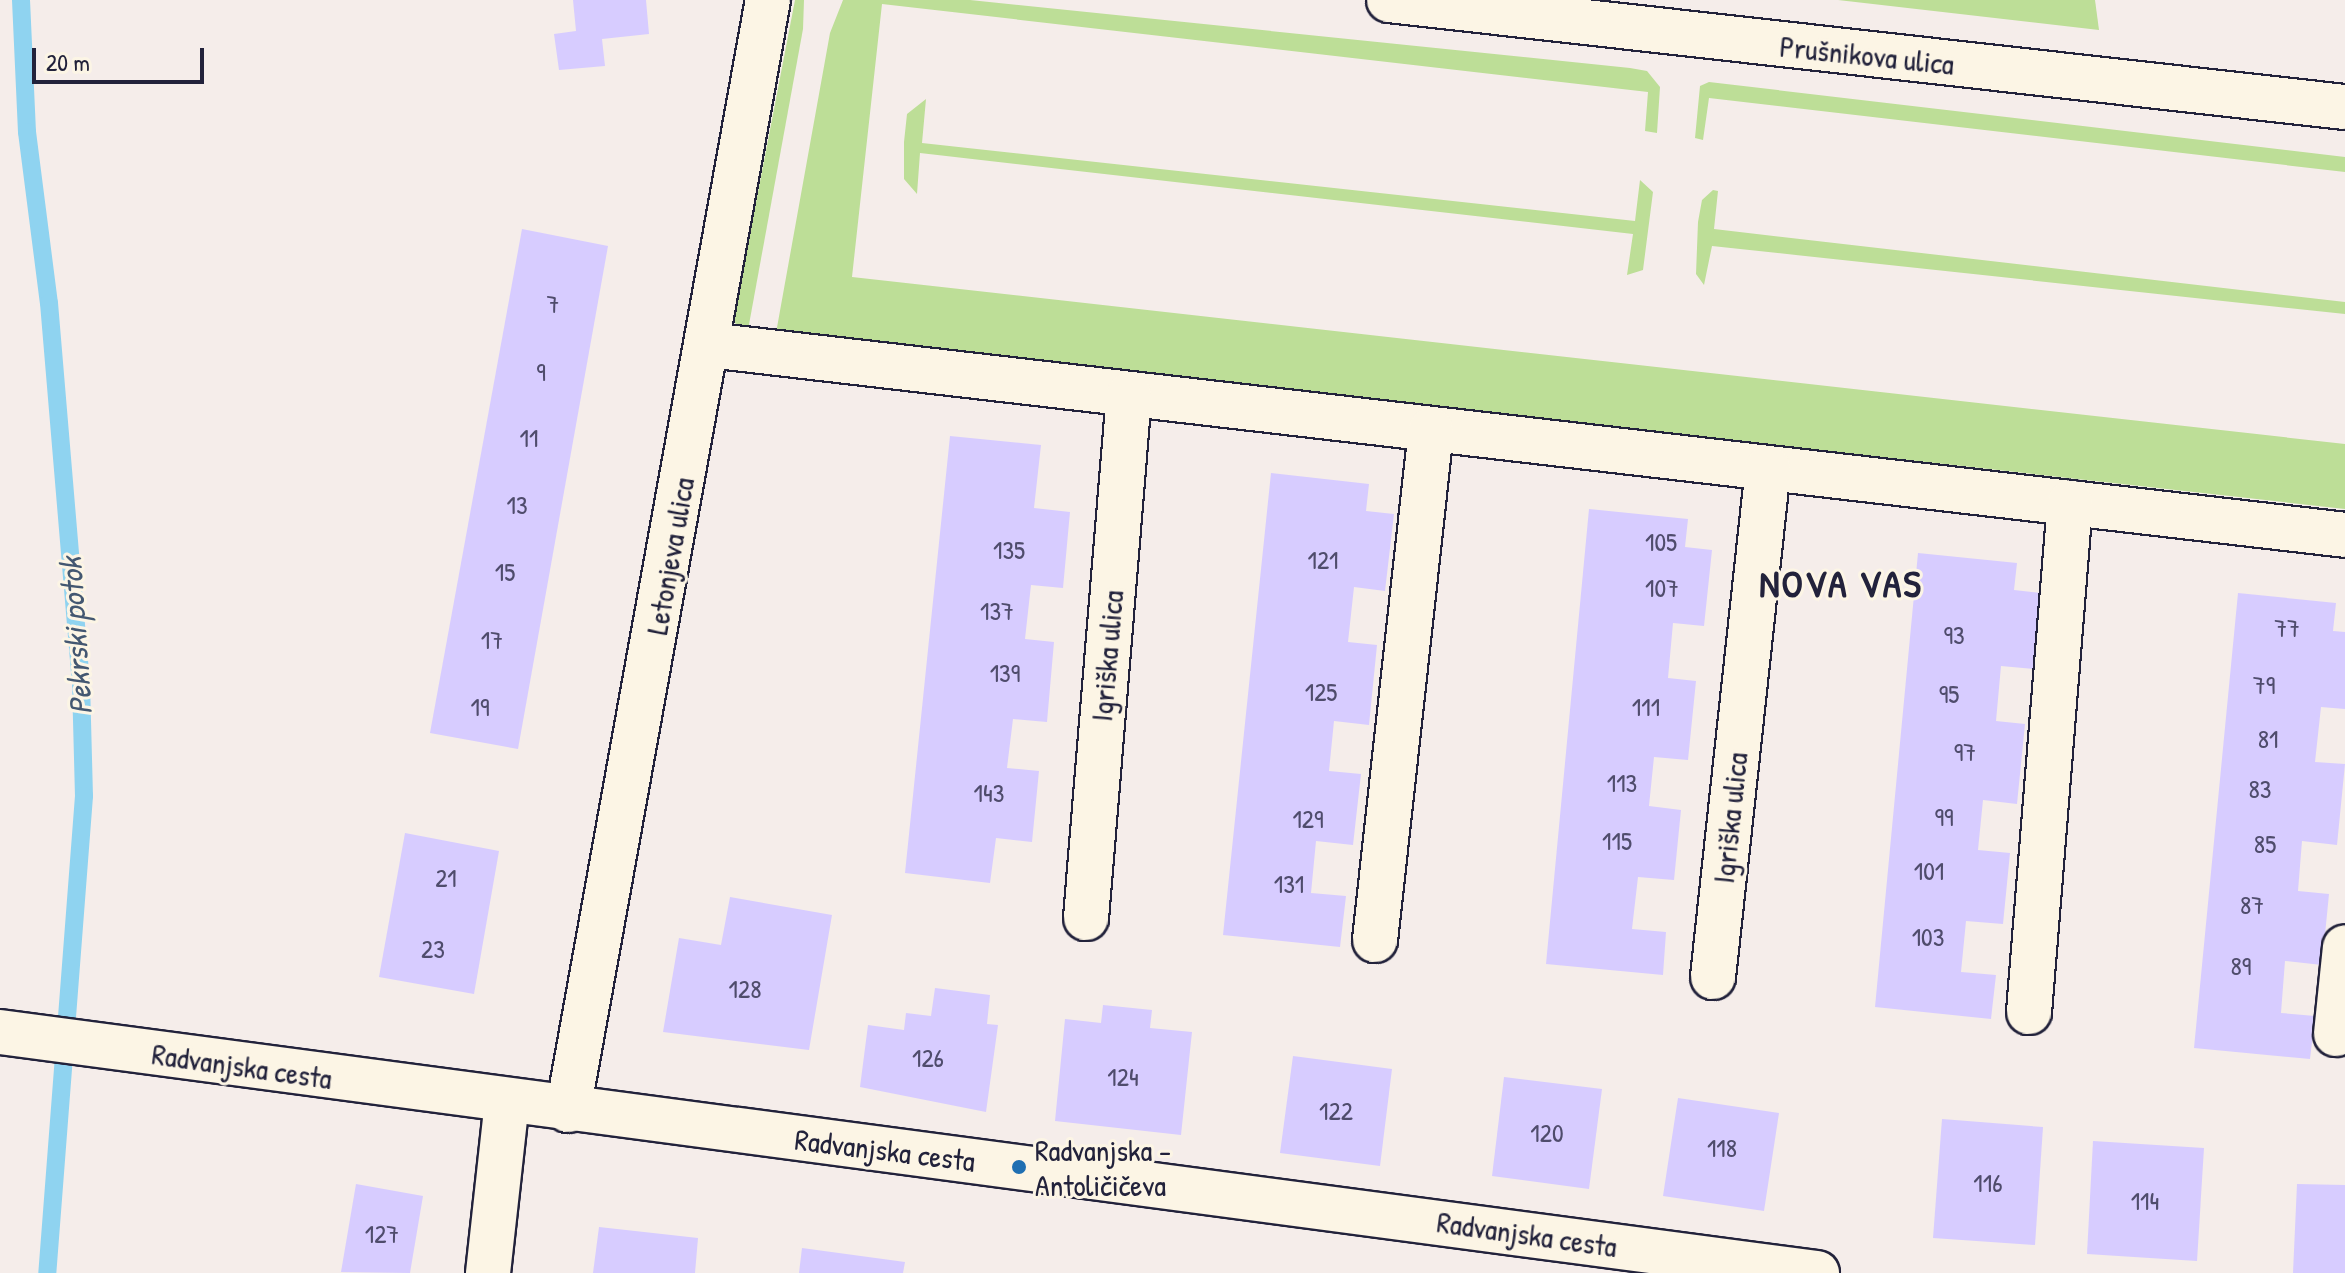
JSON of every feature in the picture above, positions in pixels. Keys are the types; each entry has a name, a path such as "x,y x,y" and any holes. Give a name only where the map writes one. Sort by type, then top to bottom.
{"street":[{"name":"Letonjeva ulica","path":"568,1110 709,345 768,0"},
{"name":"Prušnikova ulica","path":"1389,0 2345,107"},
{"path":"709,345 2345,535"},
{"name":"Igriška ulica","path":"1086,918 1129,395"},
{"path":"1375,940 1431,430"},
{"name":"Igriška ulica","path":"1713,977 1768,468"},
{"path":"2029,1012 2070,503"},
{"path":"2336,1034 2345,947"},
{"name":"Radvanjska cesta","path":"13,1034 507,1102 1817,1273"},
{"path":"488,1273 507,1102"}],"green space":[{"path":"795,0 804,0 803,29 748,330 733,322"},
{"path":"843,0 970,0 1630,68 1647,71 1660,87 1657,133 1645,131 1648,92 882,4 852,277 2345,444 2345,509 776,333 830,33"},
{"path":"1838,0 2095,0 2099,30"},
{"path":"1709,82 2345,157 2345,172 1709,98 1703,140 1695,138 1700,86"},
{"path":"926,99 922,143 1635,221 1640,180 1653,192 1643,270 1627,275 1633,234 920,153 917,194 904,179 904,142 907,114"},
{"path":"1713,190 1718,191 1714,229 2345,302 2345,314 1712,246 1704,285 1696,274 1698,222 1702,200"}],"building":[{"path":"573,0 646,0 649,34 602,39 605,66 559,70 554,34 576,31"},
{"path":"522,229 608,246 518,749 430,733"},
{"path":"950,436 1041,445 1034,508 1070,512 1063,588 1031,585 1025,639 1054,642 1047,722 1013,719 1007,768 1039,771 1032,842 996,838 990,883 905,873"},
{"path":"1271,473 1369,484 1366,511 1394,514 1385,591 1354,587 1348,642 1377,645 1369,725 1334,721 1329,771 1361,774 1353,845 1316,841 1311,893 1346,896 1340,947 1223,935"},
{"path":"1589,509 1688,519 1685,547 1712,550 1704,626 1673,623 1668,678 1696,681 1688,760 1654,757 1649,806 1681,810 1674,880 1638,877 1632,929 1666,932 1663,975 1546,964"},
{"path":"1918,553 2017,563 2014,590 2041,593 2034,669 2001,666 1996,721 2025,724 2017,804 1983,800 1978,850 2010,853 2003,924 1966,921 1961,972 1996,975 1991,1019 1875,1007"},
{"path":"2238,593 2336,603 2333,631 2345,632 2345,709 2321,707 2315,762 2345,764 2337,845 2302,841 2298,891 2329,894 2322,965 2285,961 2281,1013 2315,1016 2310,1059 2194,1048"},
{"path":"405,833 499,851 474,994 379,977"},
{"path":"730,897 832,915 809,1050 663,1032 679,938 721,945"},
{"path":"935,988 990,995 987,1024 998,1025 986,1112 860,1087 868,1025 904,1030 906,1013 931,1016"},
{"path":"1103,1005 1152,1010 1150,1028 1192,1032 1181,1135 1055,1121 1065,1019 1101,1023"},
{"path":"1293,1056 1392,1069 1380,1166 1280,1153"},
{"path":"1504,1077 1602,1089 1589,1189 1492,1176"},
{"path":"1678,1098 1779,1113 1764,1211 1663,1196"},
{"path":"1942,1119 2043,1127 2035,1245 1933,1238"},
{"path":"2093,1141 2204,1148 2197,1261 2087,1254"},
{"path":"356,1184 423,1196 410,1273 341,1272"},
{"path":"2297,1184 2345,1185 2345,1273 2293,1273"},
{"path":"599,1227 698,1238 695,1273 593,1273"},
{"path":"802,1248 905,1262 903,1273 799,1273"}],"waterway":[{"name":"Pekrski potok","path":"21,0 27,132 49,303 81,682 84,796 47,1273"}],"place":[{"name":"Radvanjska - Antoličičeva","path":"1019,1167"}],"district":[{"name":"NOVA VAS","path":"1841,584"}]}
